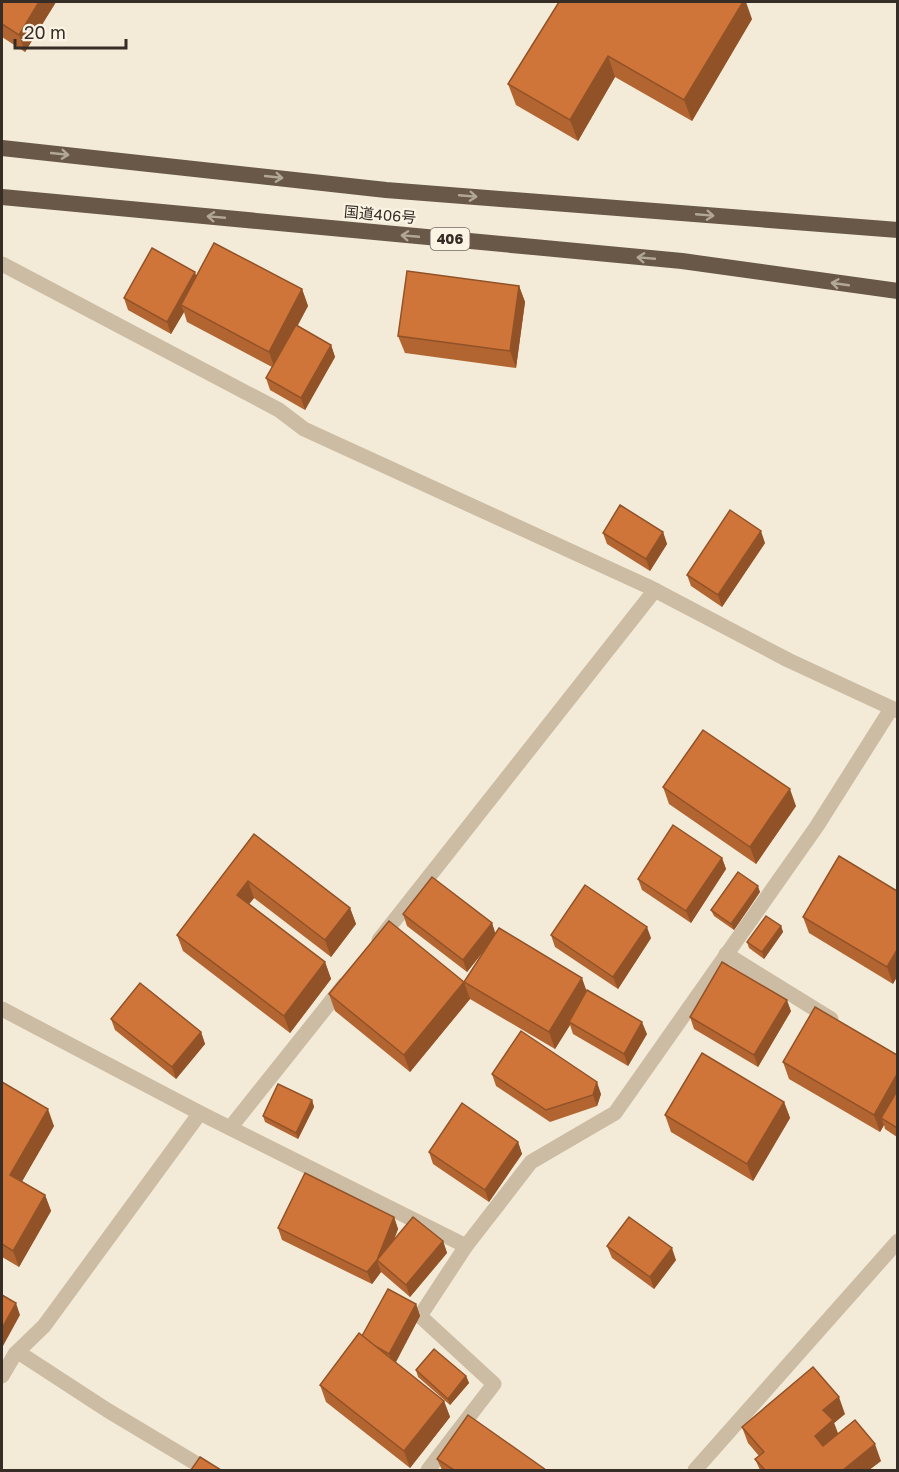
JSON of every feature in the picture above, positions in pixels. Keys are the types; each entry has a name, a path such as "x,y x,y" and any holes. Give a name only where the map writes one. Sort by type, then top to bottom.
{"highway":[{"name":"国道406号","path":"2,148 386,190 897,230"},
{"name":"国道406号","path":"2,197 682,261 897,291"}],"street":[{"path":"2,264 279,410 304,429 655,590 788,660 894,710 817,826 615,1113 531,1162 466,1246 420,1316 494,1384 428,1470"},
{"path":"369,952 655,590"},
{"path":"726,954 847,1030"},
{"path":"230,1128 355,970"},
{"path":"2,1009 200,1113 466,1246"},
{"path":"2,1376 18,1352 44,1326 200,1113"},
{"path":"695,1470 897,1241"},
{"path":"18,1352 107,1410 207,1470"}],"building":[{"path":"2,2 39,2 19,35 2,24"},
{"path":"559,2 743,2 684,100 608,56 570,120 508,84"},
{"path":"214,243 302,289 269,352 181,305"},
{"path":"152,248 195,272 167,322 124,298"},
{"path":"407,271 519,286 510,351 398,336"},
{"path":"296,325 331,345 301,398 266,378"},
{"path":"620,505 663,532 646,559 603,533"},
{"path":"730,510 761,531 718,595 687,575"},
{"path":"703,730 790,789 750,847 663,787"},
{"path":"673,825 722,858 686,911 638,879"},
{"path":"254,834 350,908 325,940 248,881 237,895 325,962 284,1016 177,935"},
{"path":"839,856 897,891 897,950 887,967 803,917"},
{"path":"738,872 758,886 731,924 711,910"},
{"path":"432,877 492,923 463,960 403,914"},
{"path":"585,885 647,927 613,977 551,935"},
{"path":"766,916 781,926 762,952 747,942"},
{"path":"389,921 464,982 404,1055 329,994"},
{"path":"499,928 582,978 549,1032 464,982"},
{"path":"722,962 787,1000 754,1055 690,1017"},
{"path":"140,983 201,1032 172,1067 111,1019"},
{"path":"587,990 642,1022 624,1054 569,1022"},
{"path":"815,1007 897,1055 897,1074 874,1115 783,1062"},
{"path":"521,1031 597,1082 593,1095 546,1110 492,1074"},
{"path":"702,1053 784,1102 747,1164 665,1115"},
{"path":"2,1082 48,1109 10,1175 45,1195 13,1251 2,1244"},
{"path":"278,1084 312,1100 296,1133 263,1116"},
{"path":"897,1091 897,1128 881,1118"},
{"path":"462,1103 518,1142 485,1190 429,1152"},
{"path":"305,1173 394,1217 377,1260 367,1272 278,1228"},
{"path":"413,1217 443,1241 406,1285 377,1260"},
{"path":"629,1217 672,1248 650,1277 607,1246"},
{"path":"388,1289 416,1304 389,1354 362,1336"},
{"path":"2,1295 16,1303 2,1328"},
{"path":"359,1333 444,1401 404,1451 320,1385"},
{"path":"434,1349 466,1376 448,1399 416,1370"},
{"path":"813,1367 839,1397 823,1410 833,1420 815,1436 823,1446 855,1420 875,1444 843,1470 765,1470 755,1459 764,1452 742,1427"},
{"path":"468,1415 546,1470 454,1470 437,1459"},
{"path":"200,1457 221,1470 191,1470"}]}
